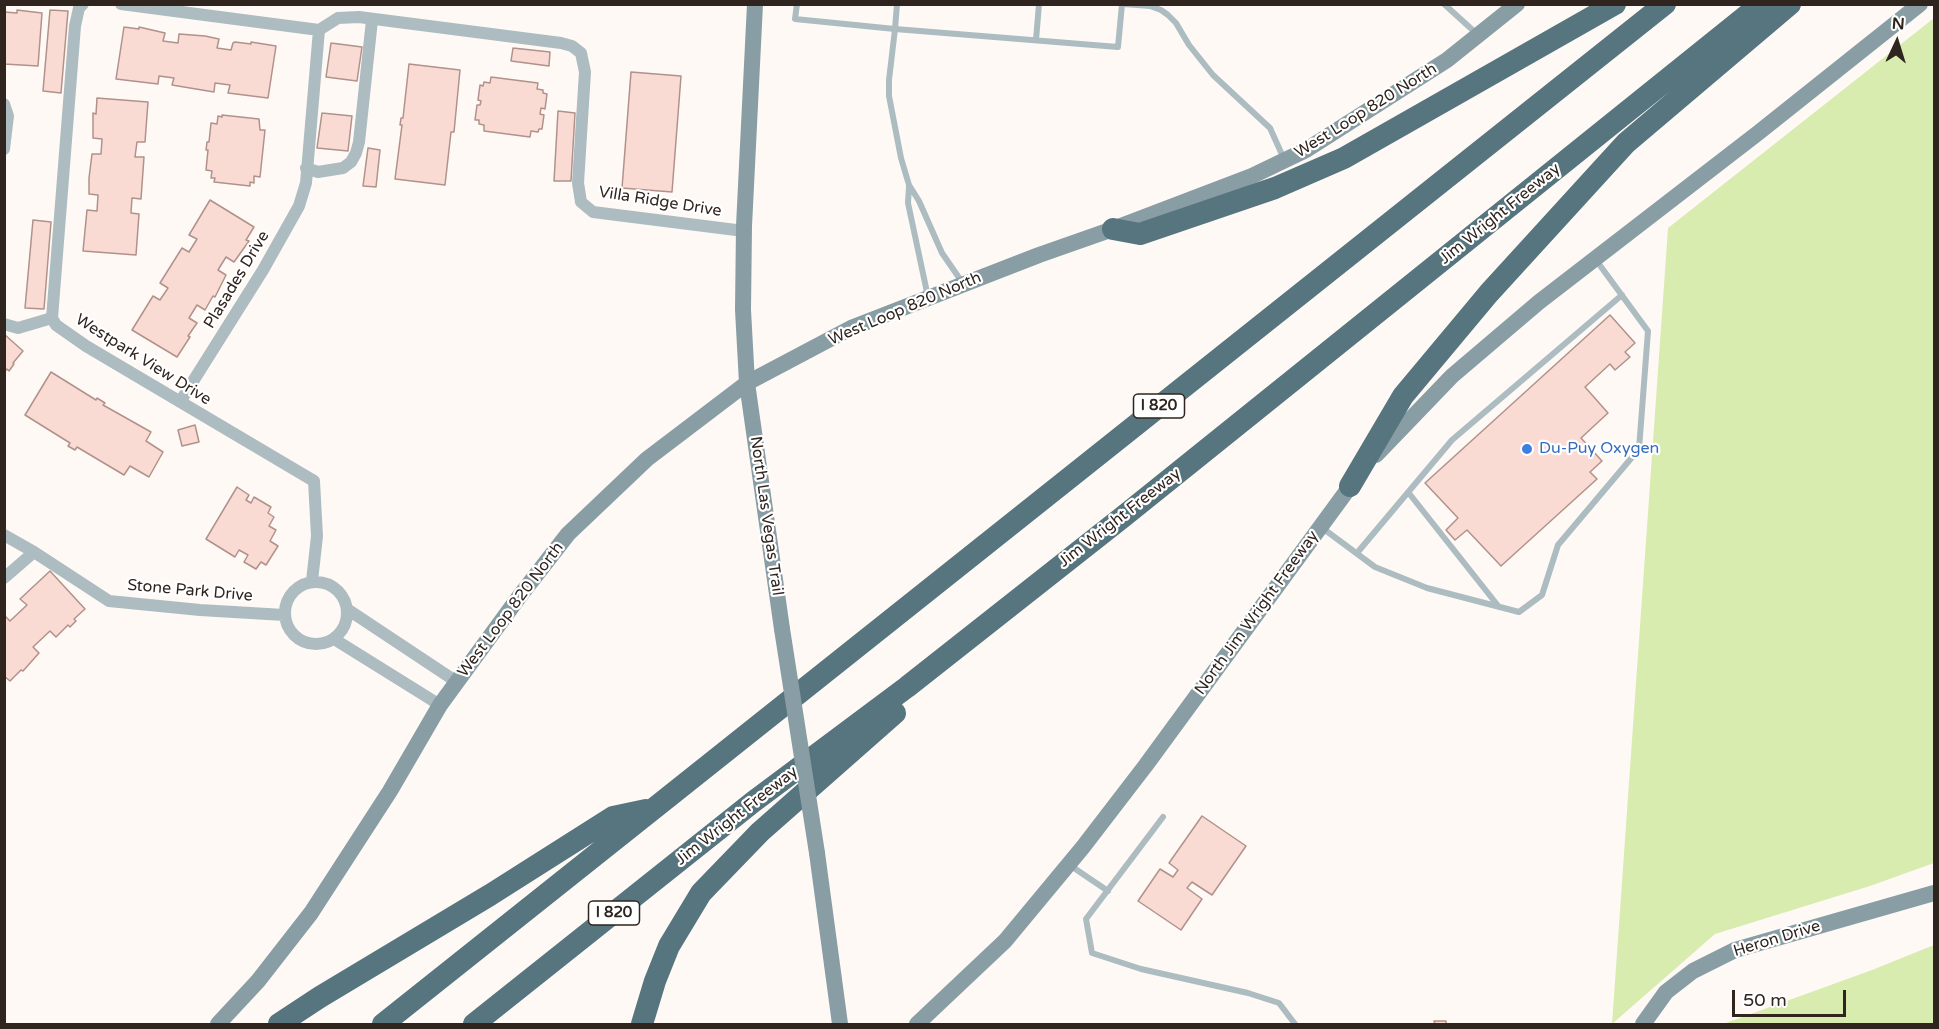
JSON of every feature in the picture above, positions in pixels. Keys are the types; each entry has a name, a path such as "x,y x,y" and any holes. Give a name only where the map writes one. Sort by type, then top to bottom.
{"highway":[{"path":"1113,229 1140,234 1275,188 1344,158 1615,4"},
{"name":"I 820","path":"383,1024 1665,4"},
{"name":"Jim Wright Freeway","path":"474,1024 753,802 907,687 1134,508 1761,4"},
{"path":"1350,486 1403,396 1505,275 1626,143 1790,4"},
{"path":"642,1024 669,946 701,893 759,831 898,711 907,687"},
{"path":"279,1024 613,817 653,808"}],"street":[{"name":"Westpark View Drive","path":"83,4 79,8 75,26 52,318 56,325 86,346 314,481 317,536 312,582"},
{"path":"121,4 319,30"},
{"name":"North Las Vegas Trail","path":"755,4 744,231 743,310 747,383 840,1024"},
{"name":"West Loop 820 North","path":"218,1024 258,981 311,913 390,791 440,705 568,534 647,459 747,383 851,328 1252,176 1306,150 1448,60 1517,4"},
{"name":"North Jim Wright Freeway","path":"916,1024 1005,940 1068,864 1146,765 1350,486 1416,412 1452,376 1539,302 1920,4"},
{"name":"Villa Ridge Drive","path":"319,30 330,22 346,16 572,46 581,53 585,72 578,183 581,201 593,212 744,231"},
{"path":"306,168 318,172 343,168 351,162 356,153 372,20"},
{"name":"Plasades Drive","path":"180,402 263,270 299,206 306,183 319,30"},
{"path":"4,104 8,116 4,149"},
{"path":"4,324 18,328 52,318"},
{"name":"Stone Park Drive","path":"4,535 109,601 284,615"},
{"path":"4,578 34,552"},
{"path":"312,582 331,585 339,591 347,609 345,626 334,639 316,644 298,639 291,632 284,615 285,605 295,590 312,582"},
{"path":"347,609 457,682"},
{"path":"334,639 440,705"},
{"name":"Heron Drive","path":"1643,1024 1666,992 1693,971 1735,950 1935,893"}],"lane":[{"path":"797,4 795,19 1119,47 1123,4 1150,6 1161,10 1176,23 1189,45 1213,75 1270,128 1284,161"},
{"path":"897,4 889,80 889,96 896,136 909,185 919,201 942,253 963,284"},
{"path":"1036,40 1039,4"},
{"path":"1444,4 1478,35"},
{"path":"909,185 908,203 928,298"},
{"path":"1320,527 1375,567 1427,588 1520,612 1542,595 1558,545 1639,449 1648,331 1595,258"},
{"path":"1357,553 1452,440 1622,295"},
{"path":"1408,492 1499,607"},
{"path":"1163,817 1086,919 1092,953 1142,969 1248,993 1279,1003 1295,1024"},
{"path":"1068,864 1108,891"}],"green space":[{"path":"1934,18 1934,863 1870,886 1715,934 1612,1024 1668,228"},
{"path":"1934,945 1934,1024 1723,1024 1872,970"}],"building":[{"path":"17,10 42,13 38,66 4,64 4,12 17,13"},
{"path":"50,10 68,11 61,93 43,91"},
{"path":"124,27 139,29 139,27 165,33 163,41 178,43 179,34 219,39 217,48 231,50 235,42 276,46 268,98 228,93 230,85 215,83 214,92 172,85 174,78 159,76 158,84 116,79"},
{"path":"331,43 362,47 357,81 326,77"},
{"path":"513,48 550,52 549,66 511,61"},
{"path":"409,64 460,70 454,132 451,132 445,185 395,179"},
{"path":"631,72 681,76 672,192 622,188"},
{"path":"491,77 538,83 537,89 547,94 545,109 541,108 540,114 544,115 542,129 538,132 531,131 530,137 484,131 484,125 479,124 479,120 475,120 477,105 480,105 481,101 478,100 480,85 483,86 484,82 490,83"},
{"path":"97,98 148,102 145,142 137,142 135,157 144,157 141,199 132,198 131,213 139,214 136,255 83,251 87,210 97,211 98,195 89,194 89,178 92,154 101,154 102,139 93,138 93,113 96,114"},
{"path":"558,111 575,113 571,181 554,181"},
{"path":"322,113 352,116 348,151 317,148"},
{"path":"222,115 259,119 260,130 265,130 260,177 254,176 254,183 250,182 250,186 214,182 215,178 211,178 212,171 206,170 208,150 206,150 211,123 217,124 218,116 222,117"},
{"path":"368,148 380,150 376,187 363,186"},
{"path":"210,200 254,227 246,240 249,241 234,262 226,257 218,270 226,275 215,297 213,296 205,310 197,305 189,318 197,323 177,357 132,330 153,296 160,300 168,288 160,283 182,248 189,252 197,239 189,235"},
{"path":"33,220 51,222 44,309 25,308"},
{"name":"Du-Puy Oxygen","path":"1610,315 1635,343 1625,352 1630,357 1615,370 1610,364 1585,387 1608,413 1581,438 1602,461 1590,472 1597,479 1501,566 1467,530 1455,540 1446,530 1458,518 1425,483"},
{"path":"4,334 23,351 9,371 7,369 4,372"},
{"path":"51,372 151,432 146,441 163,452 149,477 130,466 124,475 77,447 75,450 68,446 70,443 25,415"},
{"path":"195,425 199,442 182,446 178,430"},
{"path":"237,487 249,495 246,500 251,503 254,497 271,507 268,513 274,517 269,526 276,530 270,541 278,546 266,565 261,562 256,569 244,562 248,555 239,550 235,557 206,539"},
{"path":"50,571 85,609 74,619 76,621 70,627 68,625 56,637 50,631 33,647 39,653 23,671 21,670 10,681 4,676 4,615 10,621 27,605 20,599"},
{"path":"1202,816 1246,846 1212,895 1192,882 1187,888 1202,899 1181,930 1138,901 1160,869 1173,877 1178,870 1169,863"},
{"path":"1434,1021 1446,1021 1446,1024 1435,1024"}],"place":[{"name":"Du-Puy Oxygen","path":"1527,449"}]}
